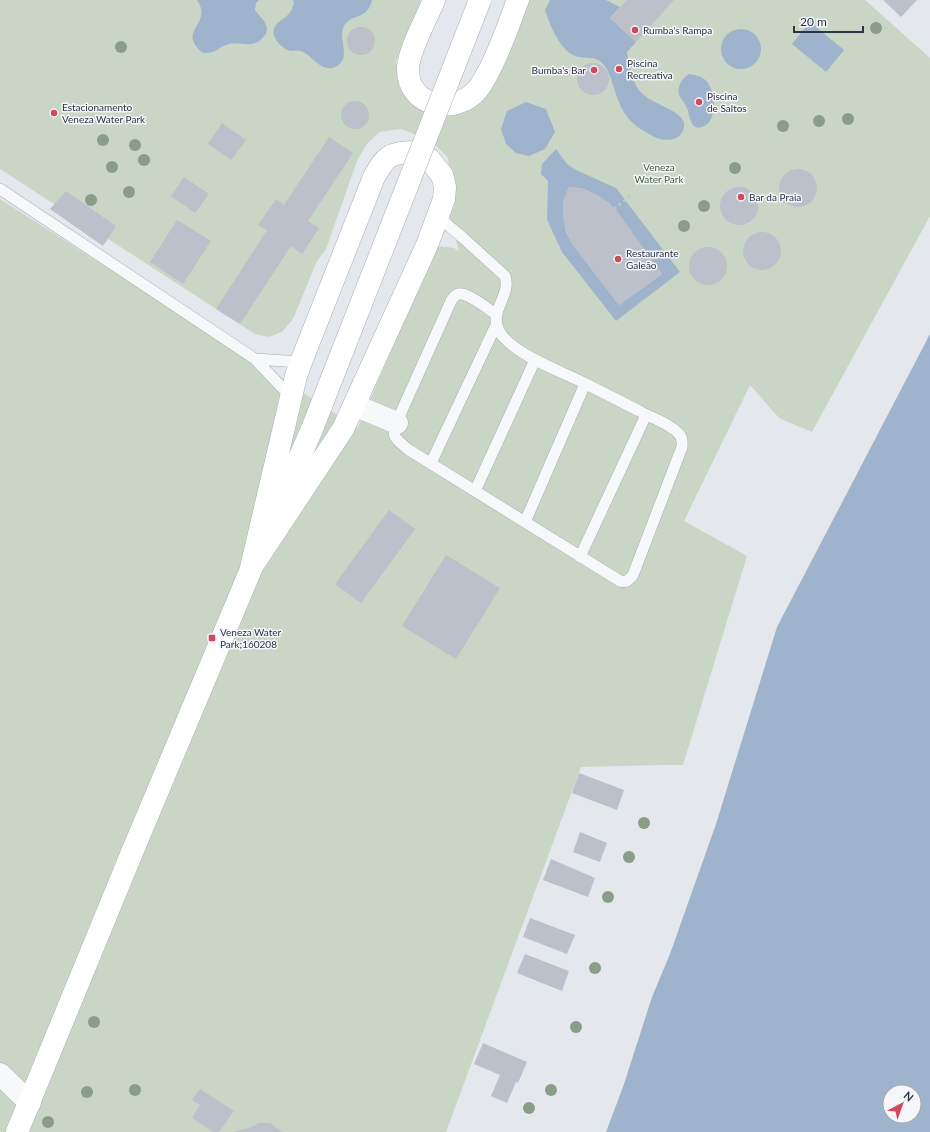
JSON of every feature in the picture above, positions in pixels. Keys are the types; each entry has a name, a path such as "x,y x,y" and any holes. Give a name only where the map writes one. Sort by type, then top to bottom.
{"main road":[{"path":"434,0 411,52 408,68 410,83 417,94 427,102 436,105 452,105 466,99 478,89 492,66 518,0"},
{"path":"18,1132 133,850 251,568 312,429 480,0"},
{"path":"414,152 429,159 442,175 445,187 444,200 438,217 427,245 343,429 251,568 296,376 301,362 374,177 382,163 389,156 399,153 414,152"}],"street":[{"path":"354,405 397,423"},
{"path":"0,1074 30,1103"}],"lane":[{"path":"0,189 255,359 291,397"},
{"path":"431,463 496,319 506,285 505,276 438,217"},
{"path":"460,294 466,295 496,319 508,343 535,360 670,427 680,436 682,447 633,575 629,581 620,581 580,557 409,450 394,436 394,430 397,423 451,301 455,296 460,294"},
{"path":"255,359 301,362"},
{"path":"475,491 535,360"},
{"path":"524,522 585,384"},
{"path":"580,557 646,415"}],"path":[{"path":"614,209 631,195"}],"green space":[{"name":"Veneza Water Park","path":"0,0 421,0 396,61 401,86 458,108 522,0 865,0 930,58 930,216 812,432 779,418 750,385 684,521 747,556 683,765 581,767 446,1132 0,1132 0,199 358,428 436,246 454,248 459,251 449,214 455,206 448,158 432,141 401,129 379,132 366,145 357,161 326,249 317,261 293,319 282,332 269,337 255,334 0,169"}],"water":[{"path":"197,0 259,0 256,3 255,10 266,25 267,28 265,35 263,38 254,43 232,43 214,51 203,53 195,45 193,39 193,33 201,16 201,9"},
{"path":"293,0 372,0 367,11 351,19 344,26 342,36 344,53 341,62 337,66 332,68 323,67 303,52 286,49 276,40 274,35 275,27 291,11 294,3"},
{"name":"Piscina Recreativa","path":"550,0 606,0 620,7 610,18 636,42 627,52 633,79 641,93 676,113 681,118 684,125 680,136 669,140 659,139 642,130 626,116 619,103 610,75 602,63 594,59 573,55 557,38 545,10"},
{"path":"810,22 844,50 826,72 792,44"},
{"path":"745,29 752,32 758,38 761,49 760,57 752,66 745,69 737,69 730,66 722,57 721,45 724,38 733,30"},
{"name":"Piscina de Saltos","path":"689,74 704,79 708,83 713,96 714,104 711,119 707,124 698,128 691,122 686,106 679,95 681,83"},
{"path":"526,102 546,109 555,132 545,149 529,156 516,153 506,144 501,129 507,111"},
{"path":"556,149 567,164 576,170 616,188 680,272 616,321 562,252 547,219 548,181 541,174 542,164","holes":["569,187 584,189 609,203 618,213 662,274 619,305 573,245 566,232 563,215 563,202"]},
{"path":"930,334 930,1132 606,1132 623,1087 652,997 670,954 716,824 777,627"}],"building":[{"name":"Rumba's Rampa","path":"627,0 674,0 636,42 610,18"},
{"path":"883,0 917,0 901,17"},
{"path":"361,27 371,31 375,41 371,51 361,55 351,51 347,41 351,31"},
{"path":"590,63 596,63 606,70 609,79 608,85 602,92 596,95 590,95 580,88 577,82 577,76 584,66"},
{"path":"355,101 365,105 369,115 365,125 355,129 345,125 341,115 345,105"},
{"path":"222,123 246,140 231,160 208,144"},
{"path":"329,137 353,153 308,221 319,228 302,254 291,246 240,324 216,309 267,230 258,225 276,199 284,205"},
{"path":"794,169 802,169 812,174 816,181 816,195 812,202 802,207 794,207 784,202 782,199 779,192 779,184 784,174 787,172"},
{"path":"184,177 209,194 195,213 171,196"},
{"name":"Restaurante Galeão","path":"569,187 584,189 609,203 618,213 662,274 619,305 573,245 566,232 563,215 563,202"},
{"path":"735,187 743,187 753,192 757,199 757,213 753,220 743,225 735,225 725,220 723,217 720,210 720,202 725,192 728,190"},
{"path":"66,191 116,226 103,246 50,209"},
{"path":"177,220 211,241 183,284 150,262"},
{"path":"758,232 766,232 776,237 780,244 780,258 776,265 766,270 758,270 748,265 746,262 743,255 743,247 748,237 751,235"},
{"path":"704,247 712,247 722,252 726,259 726,273 722,280 712,285 704,285 694,280 692,277 689,270 689,262 694,252 697,250"},
{"path":"389,510 415,529 361,603 335,584"},
{"path":"446,555 500,588 456,659 402,626"},
{"path":"579,773 624,790 617,810 572,793"},
{"path":"580,832 607,843 600,862 573,852"},
{"path":"551,859 595,878 588,897 543,880"},
{"path":"530,918 575,935 567,954 523,937"},
{"path":"525,954 569,971 562,991 517,973"},
{"path":"483,1043 527,1062 507,1103 491,1096 500,1075 474,1064"},
{"path":"200,1089 234,1111 219,1132 213,1132 192,1118 200,1105 192,1100"},
{"path":"259,1123 270,1123 282,1132 234,1132 251,1127"}],"place":[{"name":"Rumba's Rampa","path":"635,30"},
{"name":"Piscina Recreativa","path":"619,69"},
{"name":"Bumba's Bar","path":"594,70"},
{"name":"Piscina de Saltos","path":"699,102"},
{"name":"Estacionamento Veneza Water Park","path":"54,113"},
{"name":"Bar da Praia","path":"741,197"},
{"name":"Restaurante Galeão","path":"618,259"},
{"name":"Veneza Water Park;160208","path":"212,638"}]}
